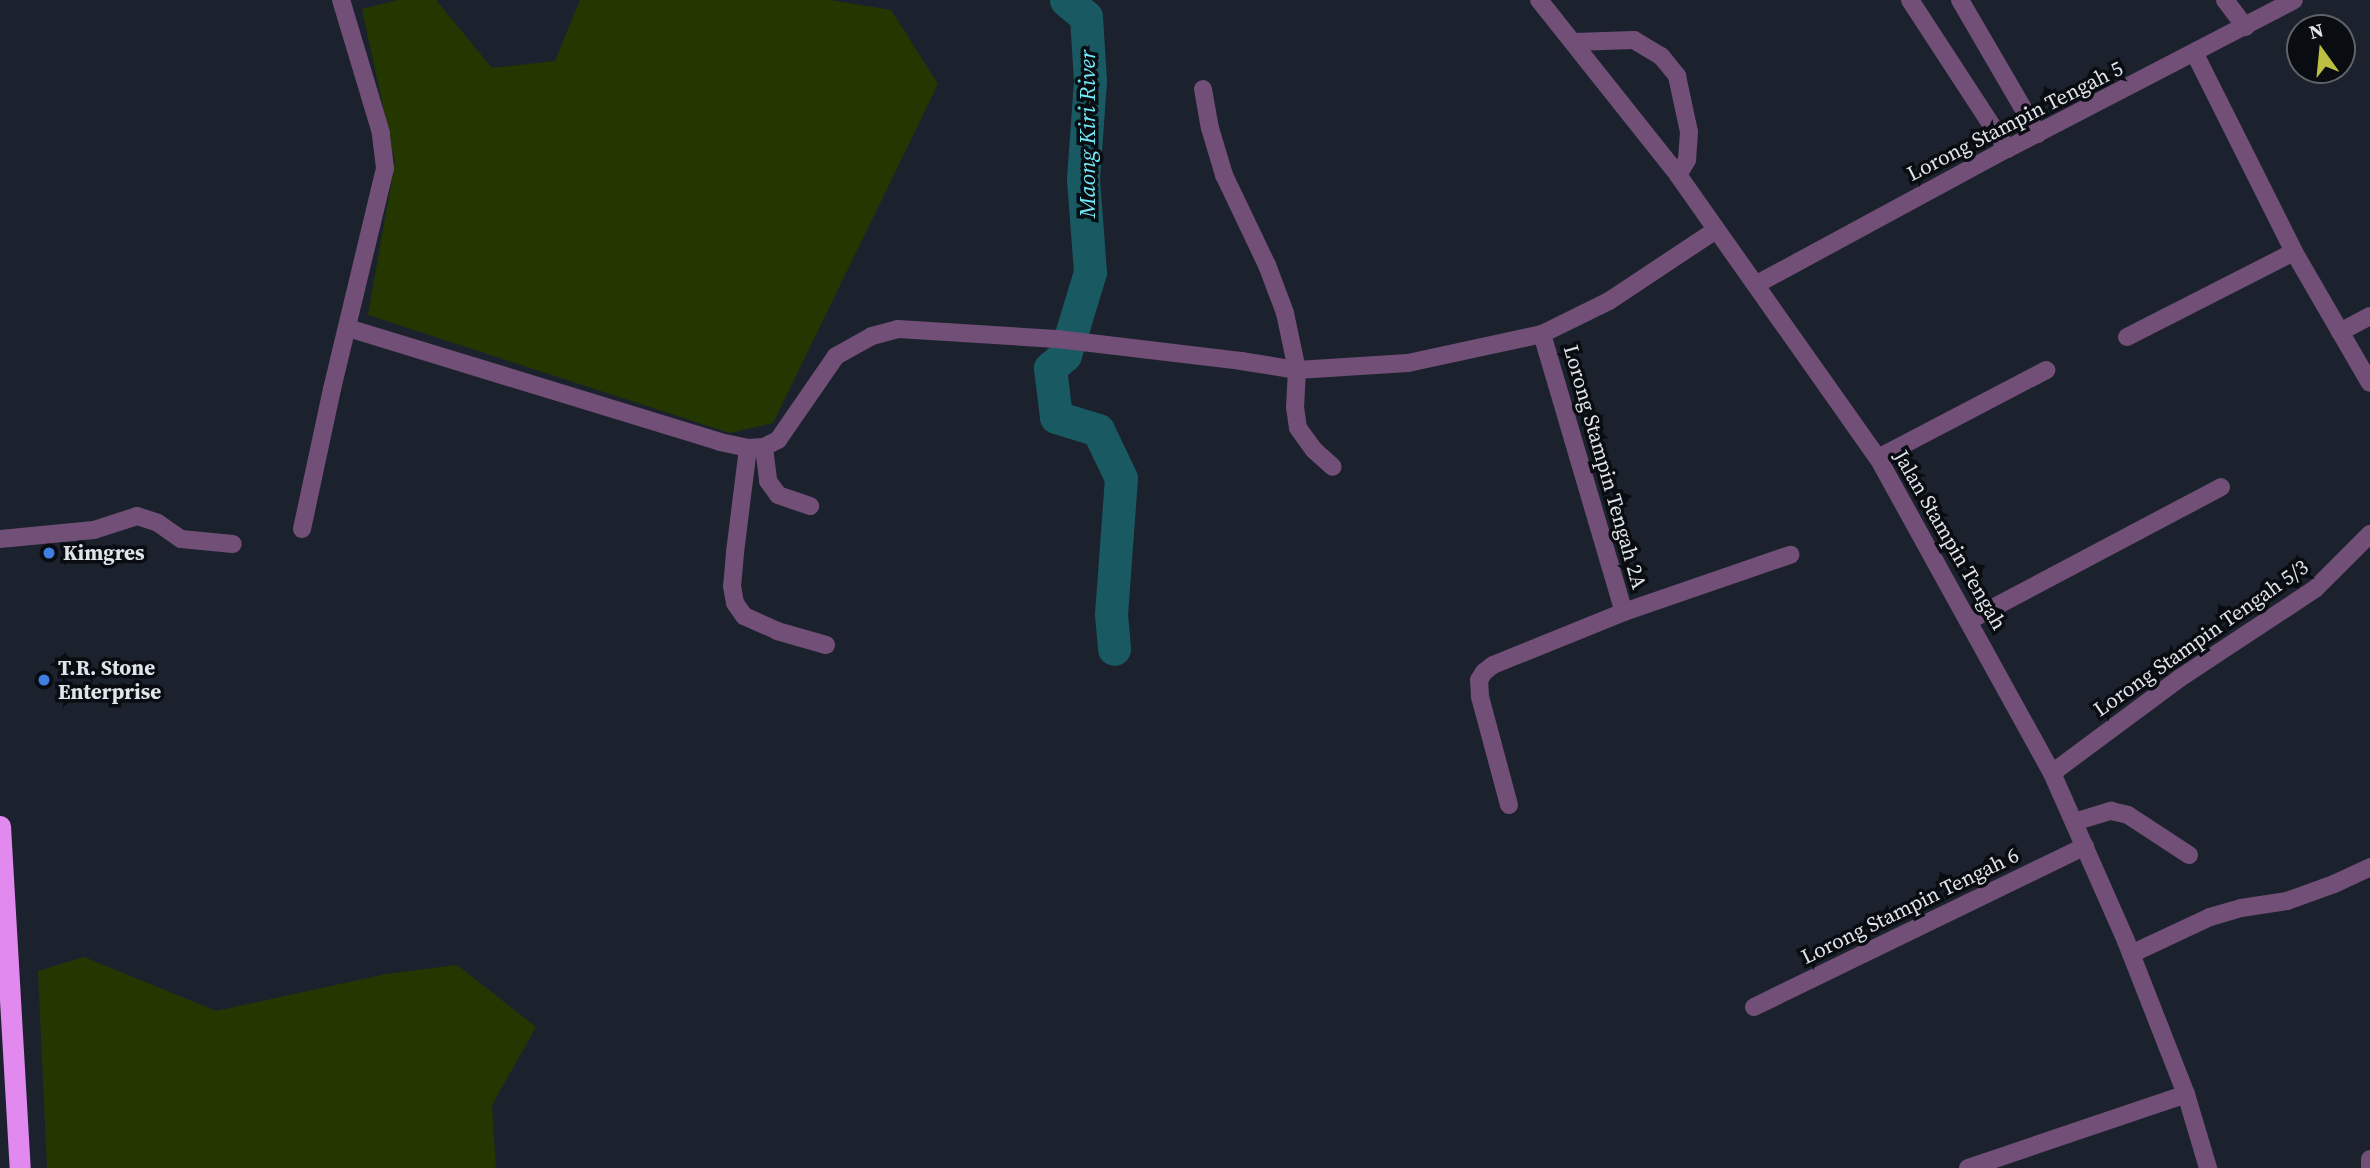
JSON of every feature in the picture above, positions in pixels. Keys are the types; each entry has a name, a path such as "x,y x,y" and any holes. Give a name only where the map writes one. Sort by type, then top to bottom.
{"highway":[{"path":"0,826 20,1168"}],"street":[{"path":"303,529 332,389 385,168 381,134 341,0"},
{"name":"Jalan Stampin Tengah","path":"1539,0 1678,175 1878,458 1970,620 2052,773 2131,954 2186,1094 2208,1168"},
{"path":"1910,0 2007,149"},
{"path":"1960,0 2038,134"},
{"path":"2225,0 2245,27"},
{"name":"Lorong Stampin Tengah 5","path":"1757,284 2007,149 2195,54 2294,0"},
{"path":"1574,42 1634,40 1661,56 1677,76 1689,131 1687,160 1678,175"},
{"path":"2195,54 2294,252 2370,382"},
{"path":"1203,89 1208,121 1224,175 1285,313 1297,370 1295,407 1298,428 1314,450 1333,467"},
{"path":"348,328 756,448 778,440 836,356 872,336 898,329 1057,339 1297,370 1408,363 1542,334 1609,301 1716,230"},
{"path":"2127,337 2294,252"},
{"path":"2340,332 2370,316"},
{"name":"Lorong Stampin Tengah 2A","path":"1542,334 1624,612"},
{"path":"1878,458 2046,370"},
{"path":"756,448 768,481 778,495 810,506"},
{"path":"756,448 734,564 732,586 735,603 744,617 777,631 826,645"},
{"path":"1970,620 2221,487"},
{"path":"0,539 94,530 137,516 158,523 181,539 233,544"},
{"name":"Lorong Stampin Tengah 5/3","path":"2052,773 2180,678 2315,589 2370,534"},
{"name":"Lorong Stampin Tengah 2A","path":"1509,806 1479,697 1479,680 1484,672 1493,665 1624,612 1790,555"},
{"path":"2074,822 2111,811 2128,815 2189,855"},
{"name":"Lorong Stampin Tengah 6","path":"1754,1007 2085,846"},
{"path":"2131,954 2210,917 2241,908 2287,901 2370,867"},
{"path":"1972,1167 2186,1094"},
{"path":"2370,1159 2370,1168"}],"green space":[{"path":"398,0 436,0 492,68 555,61 580,0 830,0 891,10 938,84 773,423 730,433 368,315 395,162 362,9"},
{"path":"84,957 216,1011 386,974 457,965 536,1027 492,1105 496,1168 47,1168 38,971"}],"waterway":[{"name":"Maong Kiri River","path":"1066,0 1086,17 1090,81 1083,179 1090,272 1065,355 1050,368 1056,417 1098,430 1121,478 1111,614 1114,649"}],"place":[{"name":"Kimgres","path":"49,553"},
{"name":"T.R. Stone Enterprise","path":"44,680"}]}
